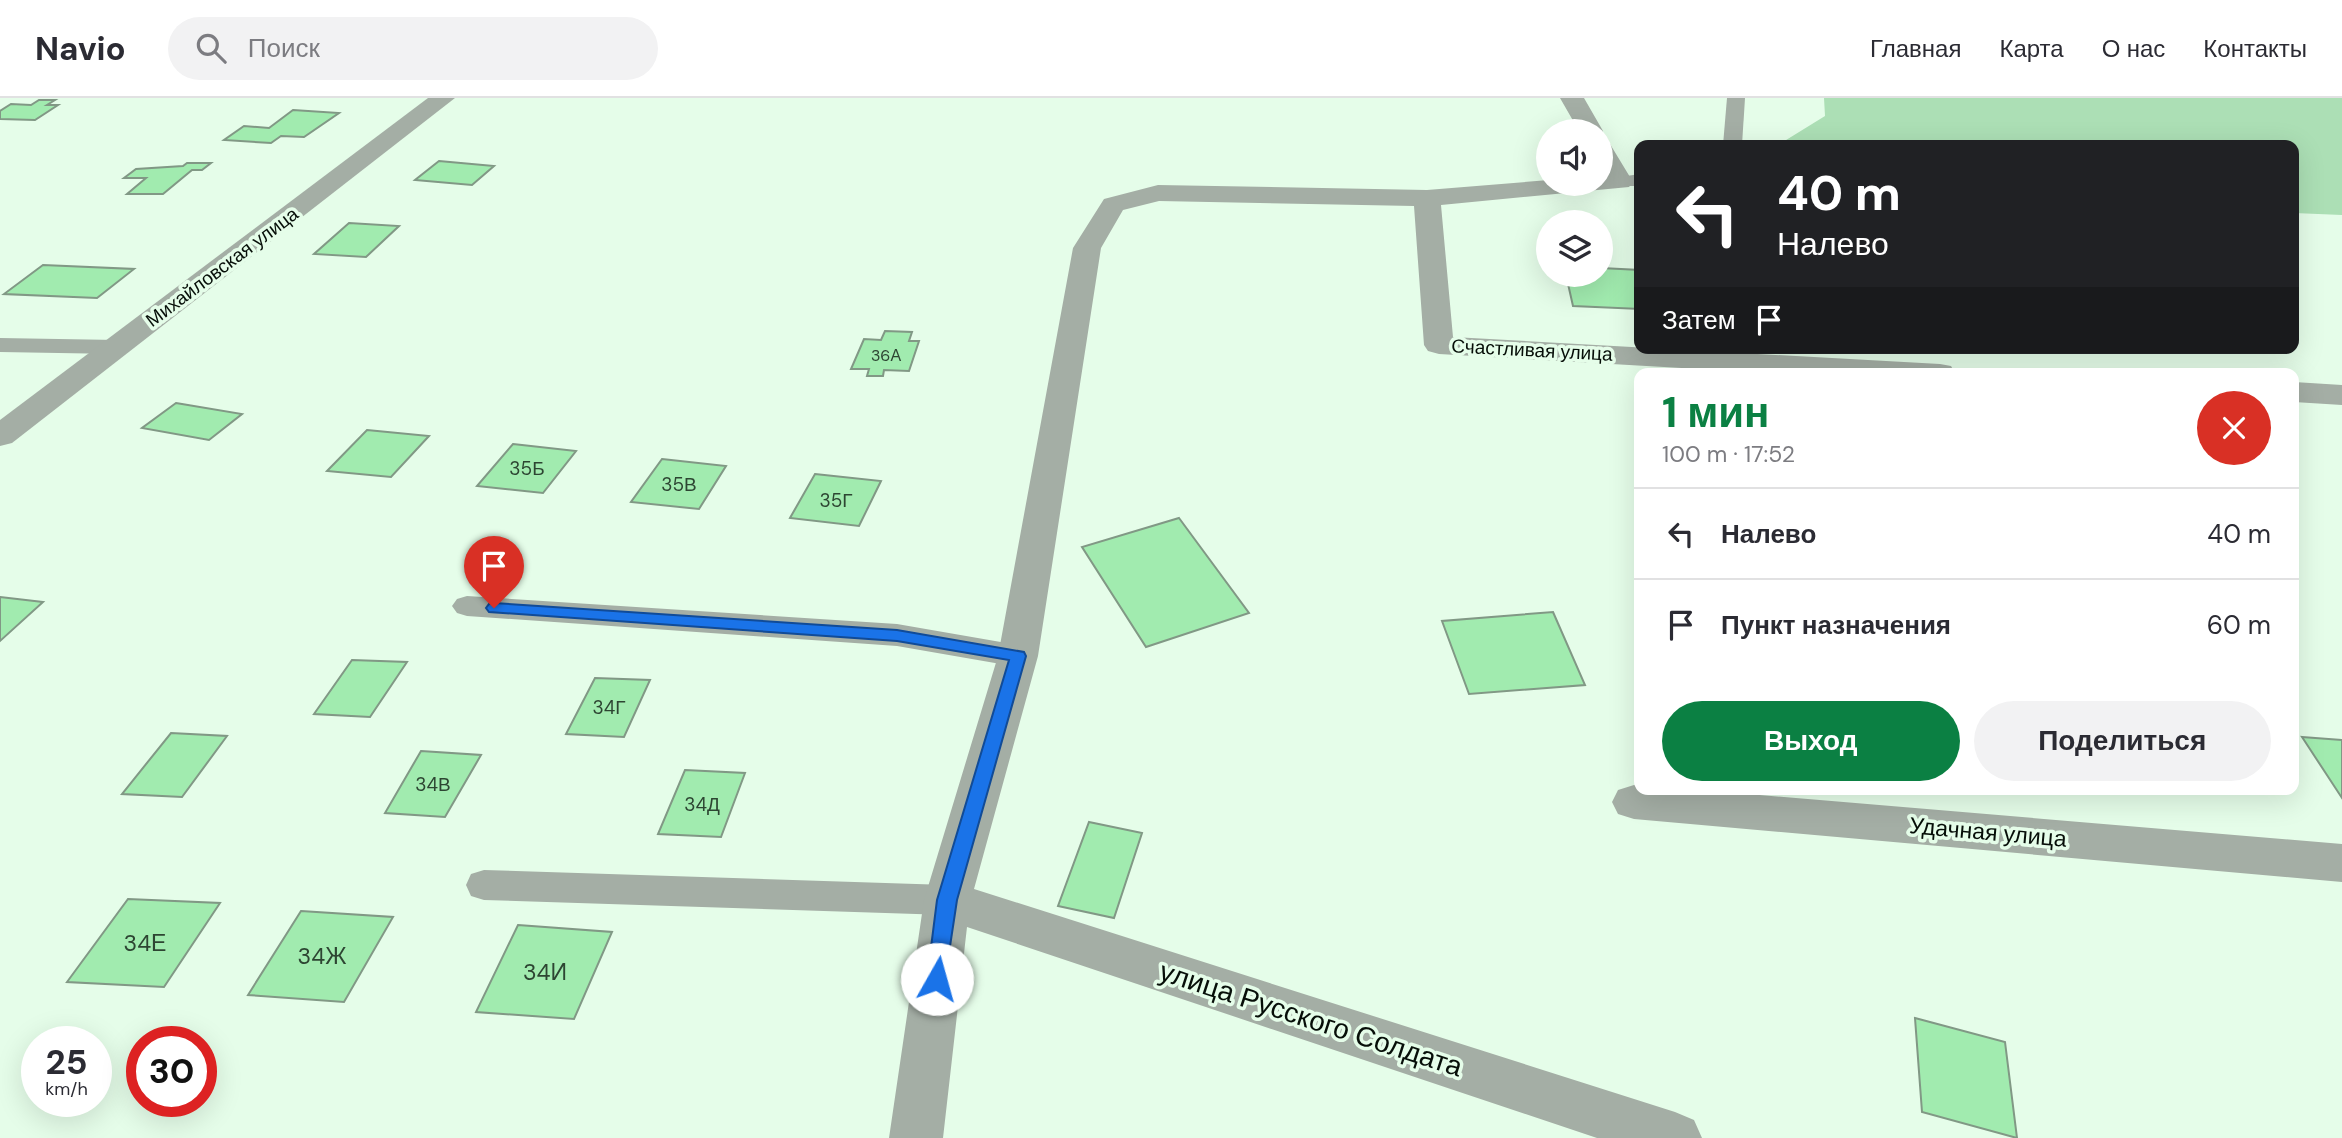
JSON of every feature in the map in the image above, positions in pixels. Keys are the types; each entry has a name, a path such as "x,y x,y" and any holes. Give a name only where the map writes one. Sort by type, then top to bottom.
{"street":[{"name":"Михайловская улица","path":"0,436 443,98"},
{"path":"1572,98 1584,119"},
{"path":"1613,162 1630,181"},
{"path":"916,1138 947,900 1018,656 1087,248 1113,205 1158,193 1427,198 1630,181"},
{"name":"Счастливая улица","path":"1427,198 1438,345 1850,368"},
{"path":"2299,392 2342,395"},
{"name":"Удачная улица","path":"1634,802 2342,863"},
{"name":"улица Русского Солдата","path":"947,900 1675,1138"}],"lane":[{"path":"1733,140 1736,98"},
{"path":"0,345 117,346"},
{"path":"467,606 897,635 1018,656"},
{"path":"485,885 947,900"}],"green space":[{"path":"1824,98 2342,98 2342,215 2299,213 2299,140 1786,140 1825,116"}],"building":[{"path":"39,100 55,100 47,105 58,105 35,120 0,119 0,111 11,104 31,105"},
{"path":"293,110 339,113 304,137 281,136 271,143 224,140 244,126 269,128"},
{"path":"439,161 494,166 472,185 415,180"},
{"path":"187,163 211,163 202,170 192,170 163,194 127,194 146,178 124,178 136,169 183,166"},
{"path":"349,223 399,226 366,257 314,254"},
{"path":"43,265 134,269 97,298 4,294"},
{"path":"1613,269 1634,270 1634,309 1573,306 1569,287 1613,287"},
{"path":"885,331 912,332 909,341 919,341 909,371 884,370 883,376 867,376 869,369 851,369 864,339 881,340"},
{"path":"176,403 242,414 209,440 142,428"},
{"path":"367,430 429,436 391,477 327,471"},
{"path":"513,444 576,451 543,493 477,486"},
{"path":"662,459 726,466 699,509 631,502"},
{"path":"815,474 881,481 859,526 790,518"},
{"path":"1179,518 1249,613 1146,647 1082,547"},
{"path":"0,597 43,602 0,641"},
{"path":"1553,612 1585,685 1469,694 1442,621"},
{"path":"352,660 407,662 370,717 314,714"},
{"path":"595,678 650,680 624,737 566,734"},
{"path":"171,733 227,736 182,797 122,794"},
{"path":"2302,737 2342,740 2342,798"},
{"path":"421,751 481,755 445,817 385,813"},
{"path":"685,770 745,773 721,837 658,834"},
{"path":"1089,822 1142,833 1114,918 1058,906"},
{"path":"128,899 220,903 164,987 67,982"},
{"path":"301,911 393,917 344,1002 248,995"},
{"path":"518,925 612,932 574,1019 476,1012"},
{"path":"1915,1018 2005,1042 2017,1138 1922,1112"}],"route":[{"path":"494,608 897,635 1018,656 947,900 937,979"}]}
